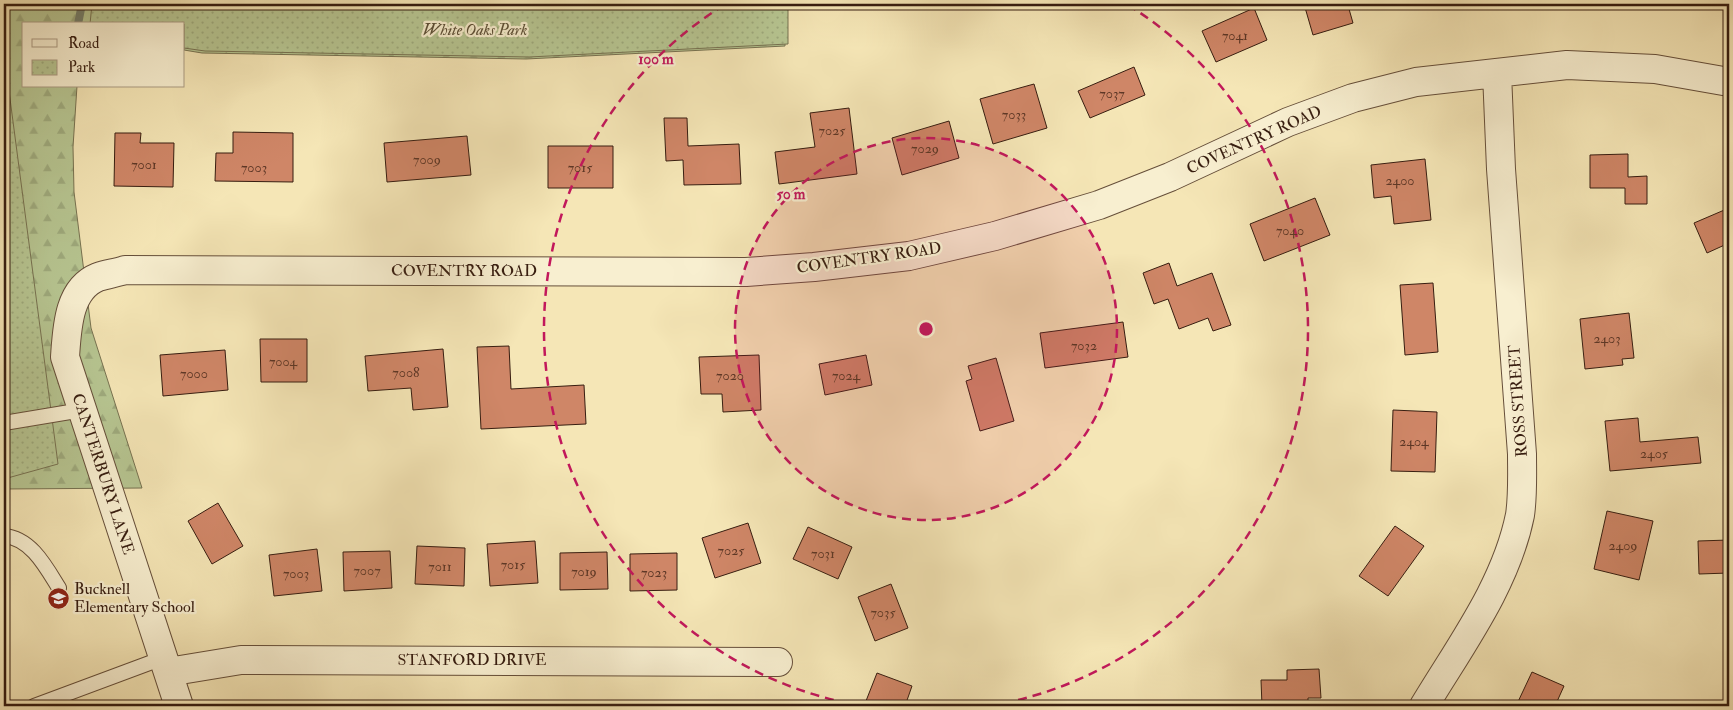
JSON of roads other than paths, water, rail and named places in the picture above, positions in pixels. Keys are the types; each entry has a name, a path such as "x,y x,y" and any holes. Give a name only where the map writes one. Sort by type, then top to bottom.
{"street":[{"name":"COVENTRY ROAD","path":"65,357 71,307 86,285 98,278 125,270 746,272 814,267 909,256 995,236 1099,205 1170,177 1288,122 1353,98 1416,82 1567,66 1611,66 1655,69 1729,82"},
{"name":"ROSS STREET","path":"1424,706 1490,596 1506,563 1516,532 1522,498 1522,454 1501,169 1497,73"},
{"name":"CANTERBURY LANE","path":"65,357 179,706"},
{"name":"STANFORD DRIVE","path":"166,665 241,660 778,662"}],"lane":[{"path":"4,423 82,410"},
{"path":"4,536 10,536 39,554 59,588"},
{"path":"36,706 166,665"}],"waterway":[{"path":"78,22 82,4"}],"place":[{"name":"Bucknell Elementary School","path":"58,598"}],"park label":[{"name":"White Oaks Park","path":"475,30"}]}
